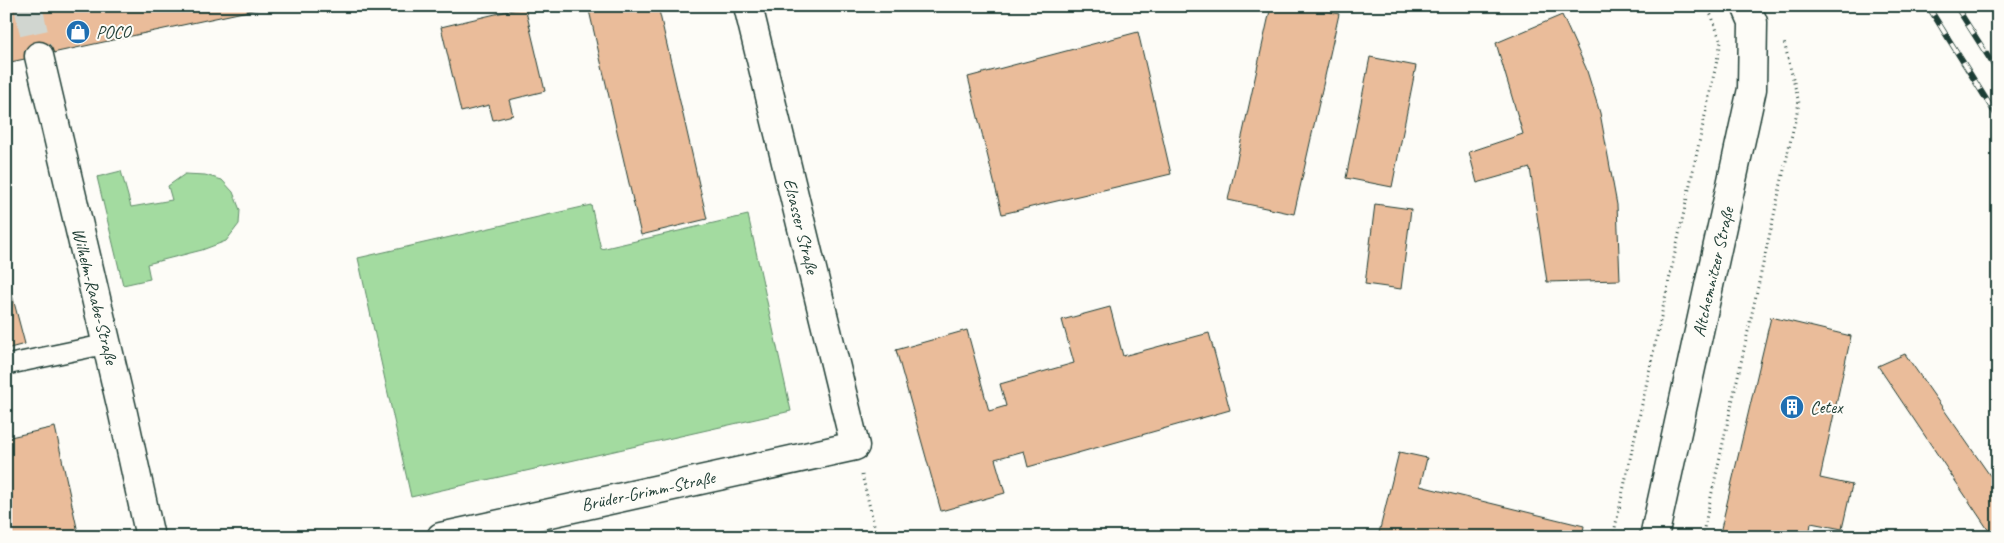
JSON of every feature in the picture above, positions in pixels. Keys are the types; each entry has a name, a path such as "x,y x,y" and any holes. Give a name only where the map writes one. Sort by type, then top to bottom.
{"street":[{"name":"Elsasser Straße","path":"748,6 855,446"},
{"name":"Altchemnitzer Straße","path":"1654,537 1752,89 1753,22 1746,6"},
{"name":"Wilhelm-Raabe-Straße","path":"39,56 150,537"},
{"name":"Brüder-Grimm-Straße","path":"441,537 855,446"}],"lane":[{"path":"6,366 107,344"}],"path":[{"path":"1613,537 1721,42 1706,6"},
{"path":"1702,537 1800,103 1783,35"},
{"path":"855,446 877,537"}],"green space":[{"path":"121,171 131,207 172,200 168,186 185,174 205,175 222,180 233,192 240,210 239,224 226,241 202,250 147,264 150,279 123,285 97,177"},
{"path":"591,205 601,249 748,215 791,411 411,497 358,258"}],"building":[{"name":"POCO","path":"6,6 271,6 6,63"},
{"path":"588,6 658,6 707,219 641,235"},
{"path":"1271,6 1308,6 1339,14 1294,214 1228,200"},
{"path":"525,7 545,91 509,100 513,115 493,120 489,105 461,112 441,27"},
{"path":"1562,15 1586,68 1600,113 1617,205 1620,280 1547,282 1530,168 1477,183 1469,152 1523,134 1496,43"},
{"path":"1138,32 1171,174 1002,214 968,77"},
{"path":"1370,57 1416,66 1392,187 1346,178"},
{"path":"1375,204 1411,209 1401,289 1365,284"},
{"path":"6,272 25,344 6,349"},
{"path":"1110,307 1123,356 1209,333 1230,410 1028,467 1024,451 995,459 1005,493 941,511 896,350 967,330 989,411 1006,406 1000,384 1074,363 1062,320"},
{"name":"Cetex","path":"1771,317 1851,336 1820,478 1852,485 1842,529 1811,523 1809,537 1719,537"},
{"path":"1905,354 1998,487 1998,537 1993,537 1878,366"},
{"path":"55,427 79,537 6,537 6,438"},
{"path":"1399,452 1427,458 1420,486 1584,526 1582,537 1378,537"}],"tunnel":[{"path":"28,6 39,56"}],"railway":[{"path":"1928,6 1998,118"},
{"path":"1956,6 1998,72"}],"place":[{"name":"POCO","path":"78,32"},
{"name":"Cetex","path":"1792,407"}]}
